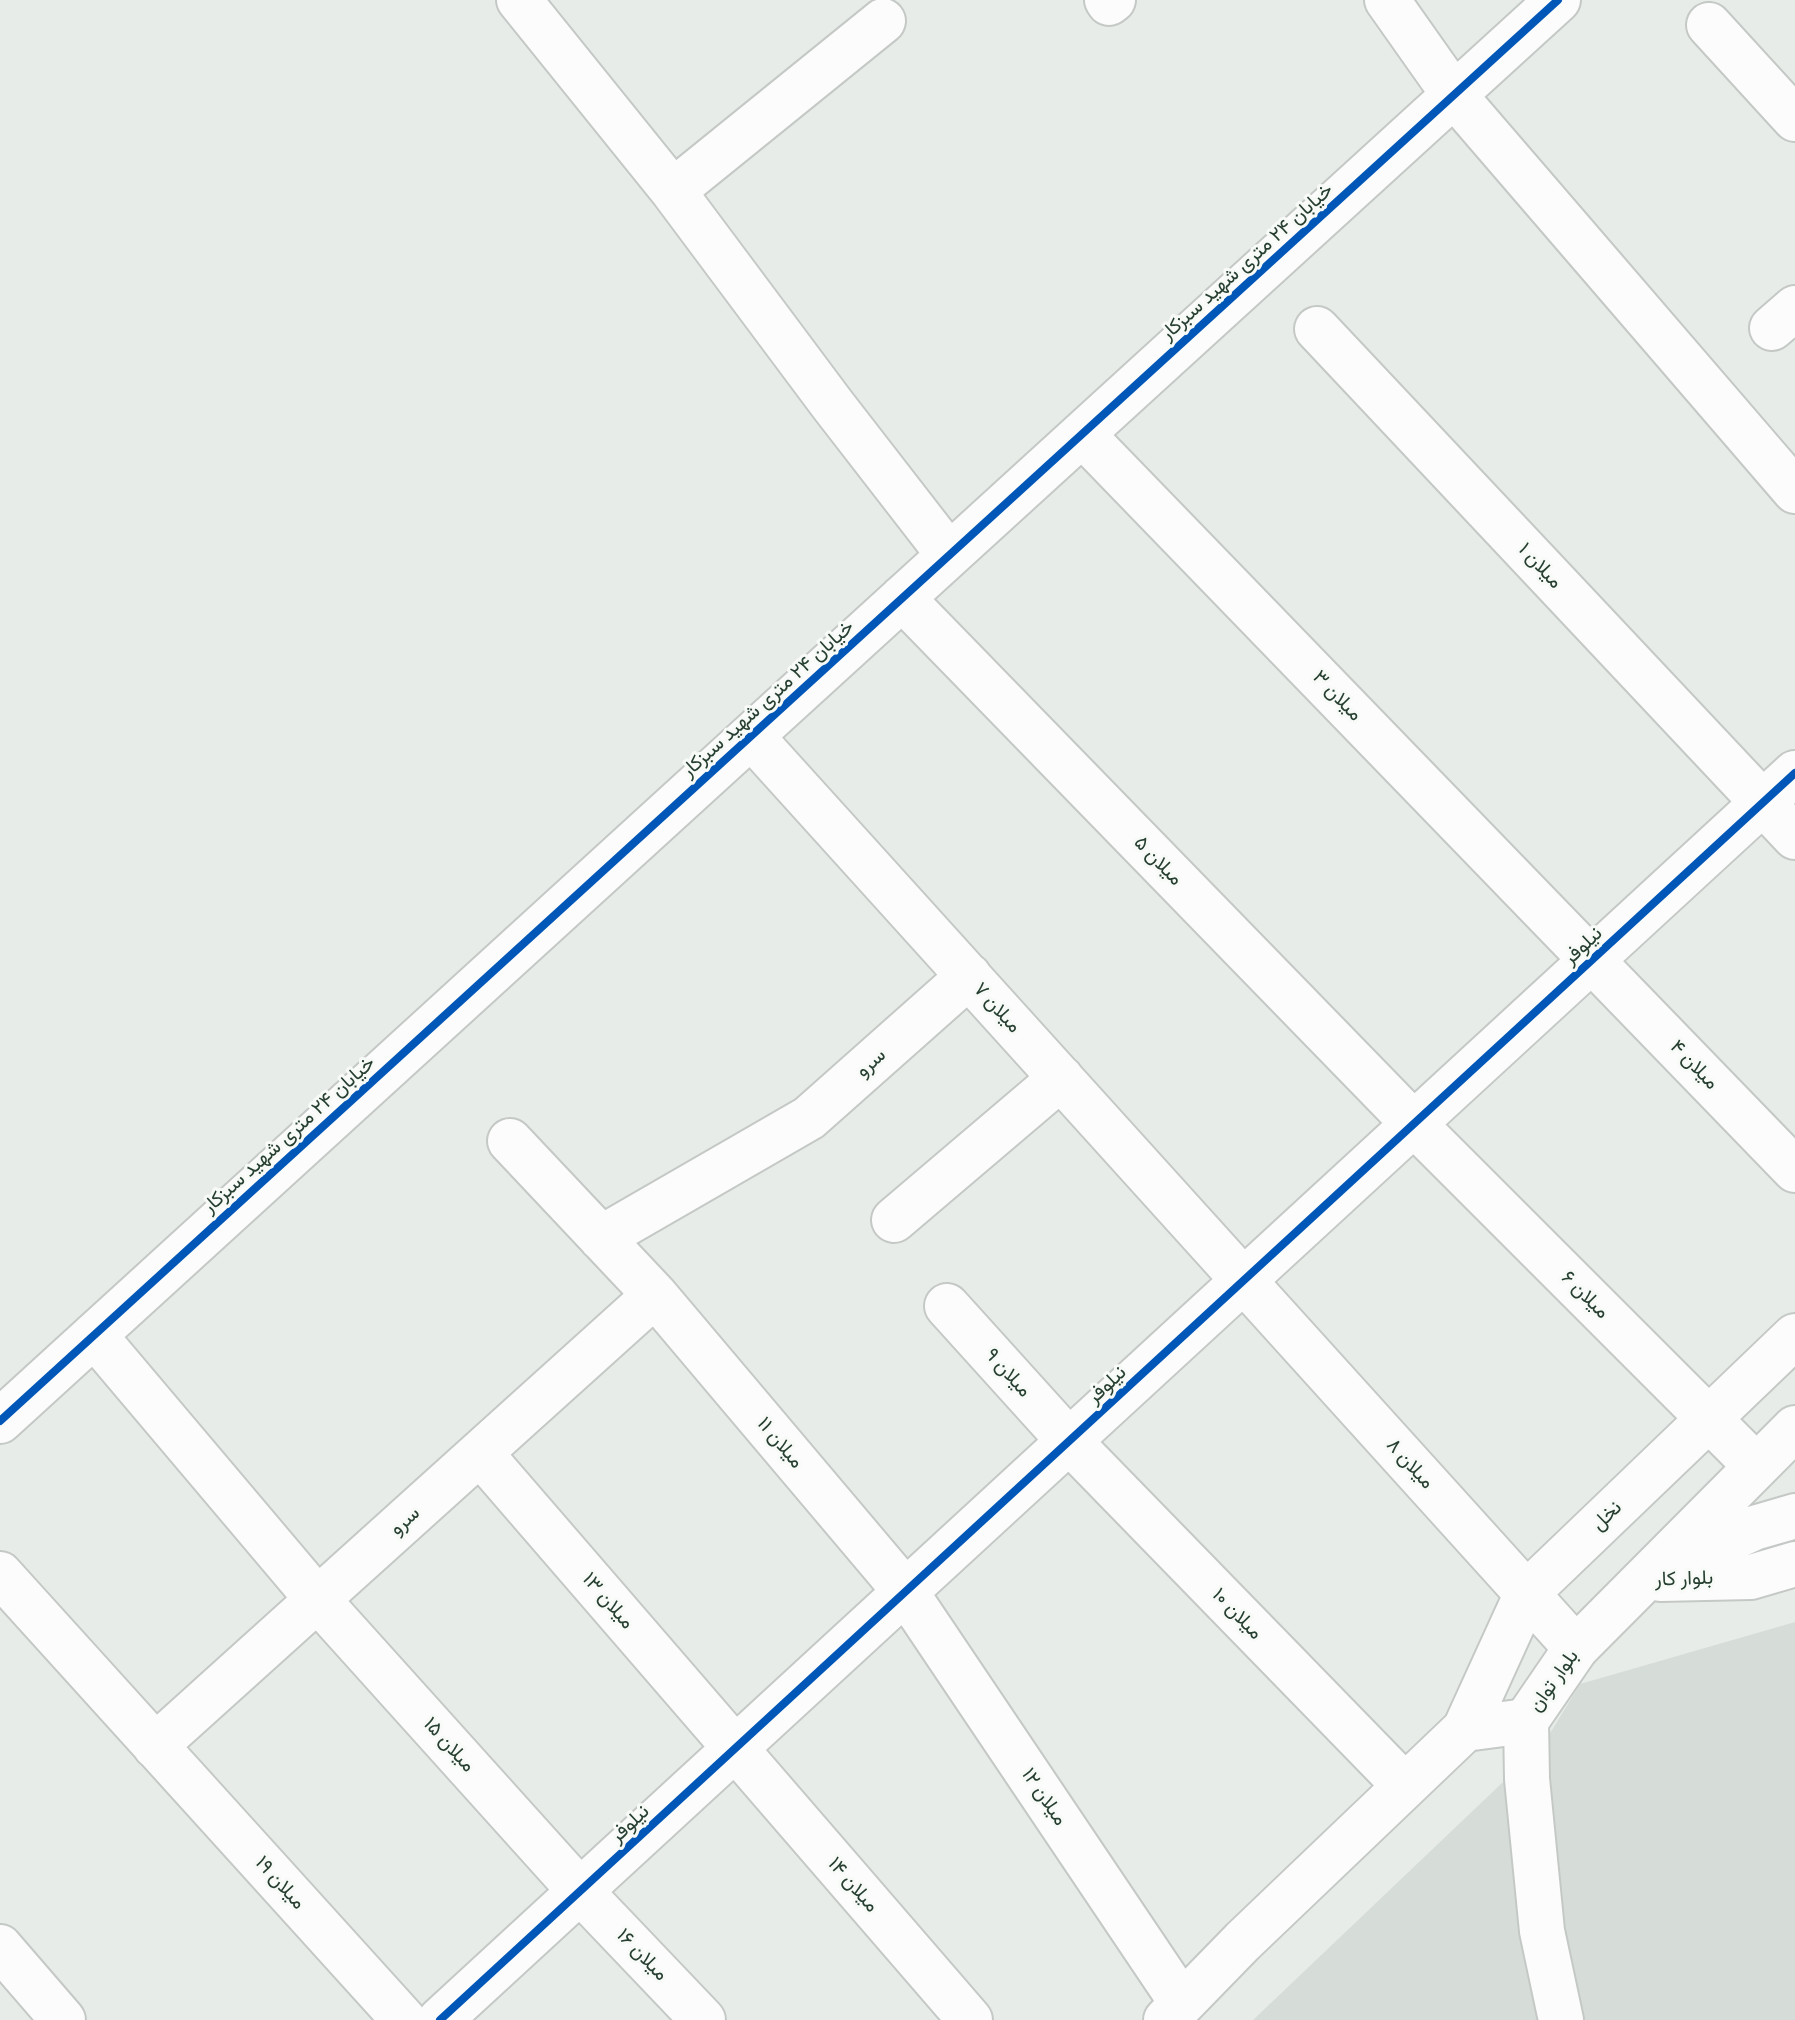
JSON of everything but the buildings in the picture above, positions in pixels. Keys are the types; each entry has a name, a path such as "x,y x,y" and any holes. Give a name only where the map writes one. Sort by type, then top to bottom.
{"street":[{"path":"519,0 673,191 949,555"},
{"path":"1387,0 1454,95 1795,491"},
{"name":"خیابان ۲۴ متری شهید سبزکار","path":"0,1421 1558,0"},
{"path":"673,191 883,21"},
{"path":"1709,25 1795,119"},
{"name":"میلان ۱","path":"1317,329 1795,837"},
{"name":"میلان ۳","path":"1082,434 1592,959"},
{"name":"میلان ۵","path":"902,598 1414,1124"},
{"name":"میلان ۷","path":"751,736 1244,1280"},
{"name":"نیلوفر","path":"440,2020 1795,773"},
{"name":"میلان ۴","path":"1592,959 1795,1170"},
{"name":"سرو","path":"601,1238 809,1118 969,976"},
{"path":"894,1220 1061,1078"},
{"name":"میلان ۶","path":"1414,1124 1756,1466"},
{"name":"میلان ۱۱","path":"510,1141 655,1295 905,1591"},
{"name":"میلان ۸","path":"1244,1280 1576,1648"},
{"name":"سرو","path":"155,1746 655,1295"},
{"name":"میلان ۹","path":"947,1306 1069,1441"},
{"name":"میلان ۱۵","path":"94,1335 318,1600 580,1891"},
{"name":"نخل","path":"1174,2012 1243,1941 1465,1729 1527,1593 1795,1336"},
{"name":"بلوار توان","path":"1561,2020 1542,1931 1527,1779 1526,1721 1576,1648 1795,1428"},
{"name":"میلان ۱۰","path":"1069,1441 1405,1786"},
{"name":"میلان ۱۳","path":"480,1453 735,1749"},
{"name":"بلوار کار","path":"1642,1580 1754,1528 1795,1516"},
{"name":"بلوار کار","path":"1642,1580 1751,1577 1795,1564"},
{"name":"میلان ۱۹","path":"0,1574 404,2020"},
{"name":"میلان ۱۲","path":"905,1591 1174,2012"},
{"path":"1465,1729 1526,1721"},
{"name":"میلان ۱۴","path":"735,1749 970,2020"},
{"name":"میلان ۱۶","path":"580,1891 703,2020"},
{"path":"0,1947 63,2020"}],"shaded area":[{"path":"1795,1622 1795,2020 1253,2020 1544,1743 1580,1684"}],"cycle path":[{"path":"0,1421 1558,0"},
{"path":"440,2020 1795,773"}]}
